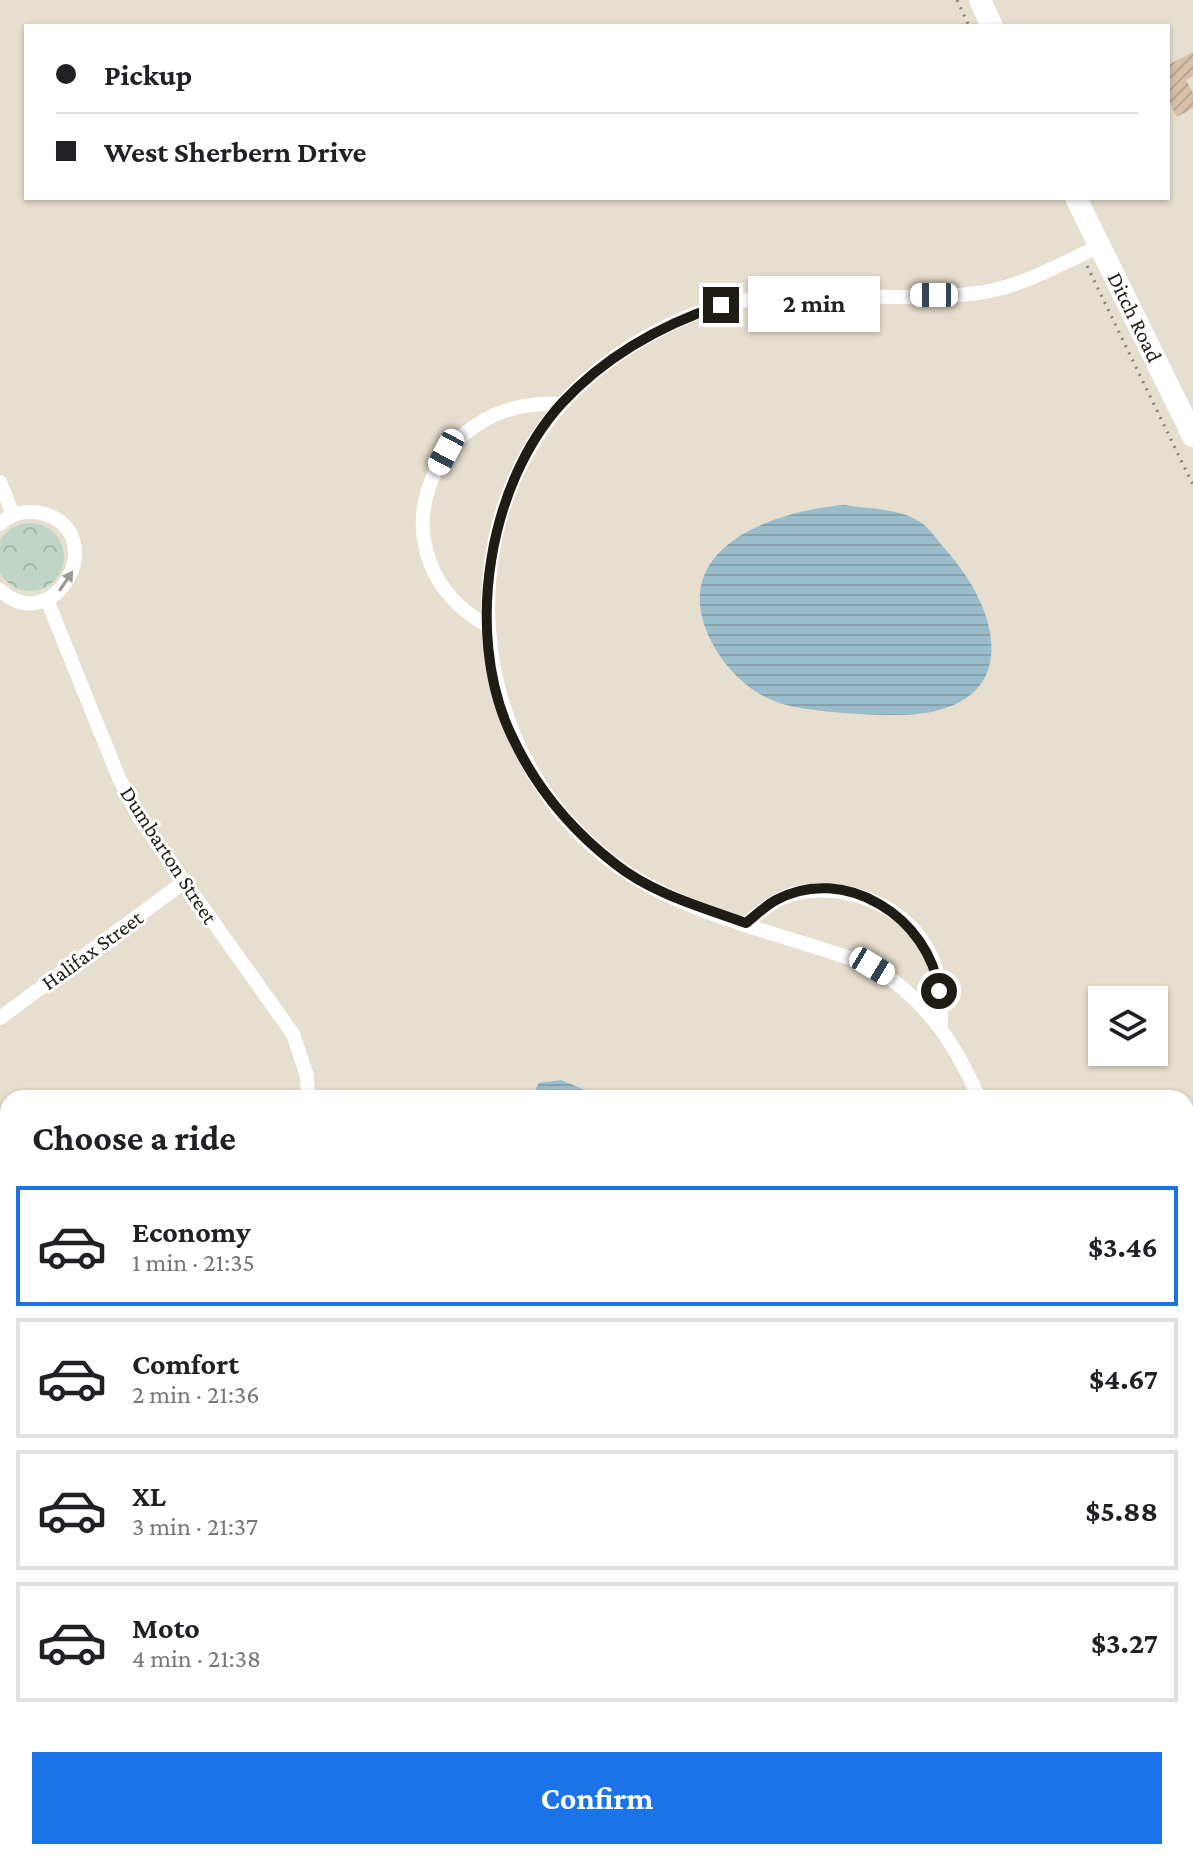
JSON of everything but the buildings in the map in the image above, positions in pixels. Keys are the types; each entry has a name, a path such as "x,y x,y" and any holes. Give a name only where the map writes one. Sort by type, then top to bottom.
{"street":[{"path":"980,0 991,24"},
{"name":"Ditch Road","path":"1077,200 1091,250 1191,425"},
{"path":"975,1090 962,1060 941,1027 903,985 872,966 652,887 615,864 551,801 508,728 497,690 488,626 490,570 504,506 529,451 561,404 630,347 687,317 721,305 793,295 976,294 1005,288 1091,250"},
{"path":"488,626 463,612 437,581 425,537 428,492 446,452 475,424 517,405 561,404"},
{"path":"0,482 13,515"},
{"path":"0,524 13,515 39,512 53,517 68,531 73,542 74,571 66,586 47,600 18,601 0,590"},
{"name":"Dumbarton Street","path":"47,600 119,778 140,819 293,1034 307,1076 308,1090"},
{"name":"Halifax Street","path":"0,1018 184,882"},
{"path":"746,923 777,900 794,894 833,891 873,900 907,923 929,951 937,970 941,1027"}],"path":[{"path":"957,0 968,24"},
{"path":"1091,250 1193,485"}],"green space":[{"path":"23,524 37,524 49,529 58,538 63,550 63,564 58,576 49,585 37,590 23,590 11,585 -1,570 -1,544 2,538 11,529"}],"water":[{"path":"844,505 893,512 920,522 963,572 978,597 988,623 992,648 988,671 975,691 952,706 918,714 886,715 787,705 764,696 745,683 729,667 710,639 700,607 703,580 715,558 734,540 759,526 787,516"},
{"path":"561,1080 585,1090 535,1090 539,1083"}],"route":[{"path":"721,305 656,331 604,366 561,404 515,477 496,536 487,605 489,645 508,728 551,801 615,864 652,887 746,923 777,900 794,894 833,891 873,900 907,923 918,935 937,970 939,991"}]}
